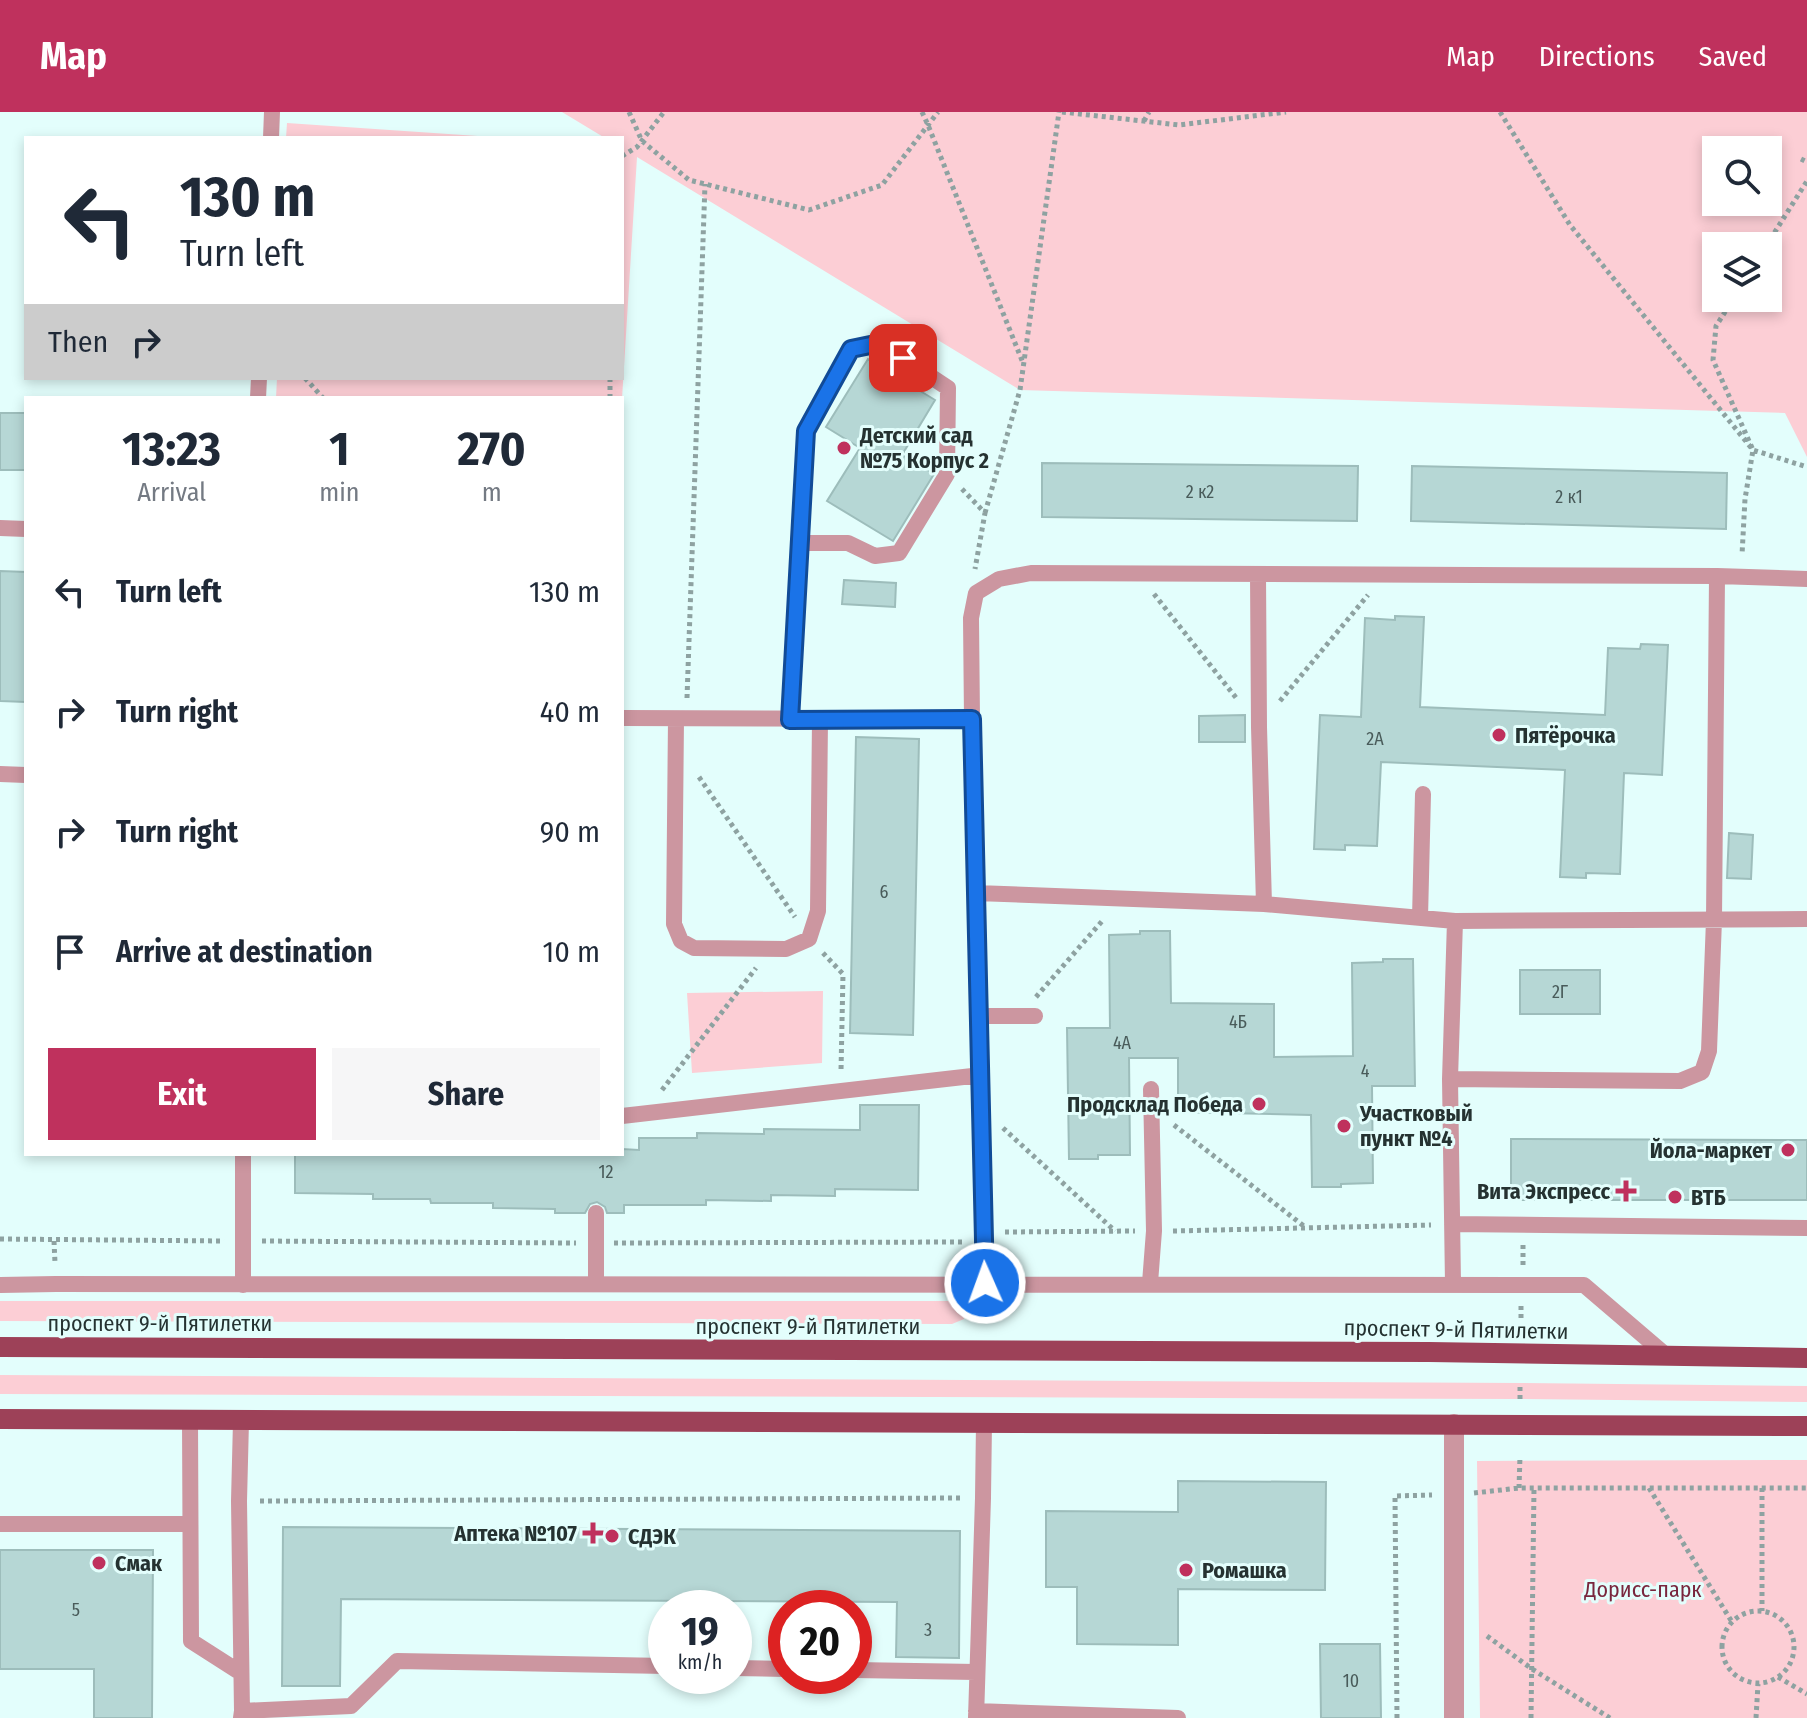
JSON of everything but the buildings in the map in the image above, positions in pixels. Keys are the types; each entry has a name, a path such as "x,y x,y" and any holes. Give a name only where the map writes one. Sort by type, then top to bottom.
{"main road":[{"name":"проспект 9-й Пятилетки","path":"0,1347 1413,1352 1807,1358"},
{"path":"0,1419 1807,1426"}],"street":[{"path":"1454,1424 1454,1718"}],"lane":[{"path":"271,136 272,112"},
{"path":"790,720 806,431 851,349 880,343 948,388 947,474 899,553 875,556 848,543 800,543"},
{"path":"0,528 24,529"},
{"path":"985,1283 972,719 971,618 976,593 999,579 1031,573 1386,573 1807,579"},
{"path":"1258,574 1264,904"},
{"path":"1450,1079 1680,1081 1702,1072 1709,1051 1714,920 1717,576"},
{"path":"624,718 972,719"},
{"path":"681,719 675,743 674,924 681,941 694,948 771,949 786,949 809,939 818,911 820,720"},
{"path":"0,774 24,775"},
{"path":"1420,918 1423,794"},
{"path":"976,893 1264,904 1455,921 1807,919"},
{"path":"1453,1284 1450,1079 1455,921"},
{"path":"979,1016 1028,1016"},
{"path":"624,1116 981,1075"},
{"path":"1150,1283 1154,1231 1151,1089"},
{"path":"243,1156 243,1285"},
{"path":"596,1213 596,1284"},
{"path":"1452,1224 1807,1228"},
{"path":"0,1285 1584,1285 1667,1356"},
{"path":"190,1420 191,1641 241,1673"},
{"path":"241,1421 241,1715 351,1706 397,1661 648,1666"},
{"path":"984,1423 976,1714 1178,1718"},
{"path":"0,1524 190,1524"},
{"path":"872,1670 976,1672"}],"path":[{"path":"629,112 642,141 689,180 809,210 882,185 938,112"},
{"path":"624,155 637,147 664,112"},
{"path":"922,112 1023,364"},
{"path":"976,593 974,577 985,513 1020,390 1060,112 1179,125 1286,112"},
{"path":"1144,121 1149,112"},
{"path":"1500,112 1570,225 1753,450 1807,467"},
{"path":"1775,232 1807,181"},
{"path":"681,719 705,184"},
{"path":"1725,312 1716,326 1713,360 1753,450 1745,499 1740,577"},
{"path":"307,380 321,396"},
{"path":"947,474 985,513"},
{"path":"1139,574 1259,727 1386,573"},
{"path":"675,743 809,939 843,974 841,1092"},
{"path":"1028,1016 1122,899"},
{"path":"644,1114 771,949"},
{"path":"981,1108 1115,1231"},
{"path":"1152,1108 1306,1228"},
{"path":"0,1239 964,1242 1001,1232 1452,1224"},
{"path":"1520,1383 1520,1399"},
{"path":"1519,1488 1520,1456"},
{"path":"1531,1718 1534,1488 1807,1488"},
{"path":"1649,1488 1732,1622"},
{"path":"1762,1488 1762,1611"},
{"path":"1395,1496 1397,1718"},
{"path":"239,1501 983,1498"},
{"path":"1762,1611 1784,1623 1794,1645 1787,1669 1769,1682 1758,1684 1735,1676 1727,1667 1722,1644 1732,1622 1741,1615 1762,1611"},
{"path":"1487,1636 1532,1669 1610,1718"},
{"path":"1778,1677 1807,1694"},
{"path":"1756,1718 1758,1684"}],"green space":[{"path":"562,112 1807,112 1807,457 1785,413 1020,390 637,157 624,367 624,136 602,136"},
{"path":"287,123 478,136 286,136"},
{"path":"277,380 623,380 622,396 276,396"},
{"path":"823,991 822,1063 692,1073 687,993"},
{"path":"0,1301 957,1301 965,1305 966,1311 964,1319 952,1324 0,1321"},
{"path":"0,1375 1807,1386 1807,1402 0,1394"},
{"name":"Дорисс-парк","path":"1807,1460 1807,1718 1480,1718 1477,1461"}],"place":[{"name":"Детский сад №75 Корпус 2","path":"844,448"},
{"name":"Пятёрочка","path":"1499,735"},
{"name":"Продсклад Победа","path":"1259,1104"},
{"name":"Участковый пункт №4","path":"1344,1126"},
{"name":"Йола-маркет","path":"1788,1150"},
{"name":"Вита Экспресс","path":"1626,1191"},
{"name":"ВТБ","path":"1675,1197"},
{"name":"Аптека №107","path":"593,1533"},
{"name":"СДЭК","path":"612,1536"},
{"name":"Смак","path":"99,1563"},
{"name":"Ромашка","path":"1186,1570"}],"route":[{"path":"903,358 880,343 851,349 806,431 790,720 972,719 985,1283"}]}
